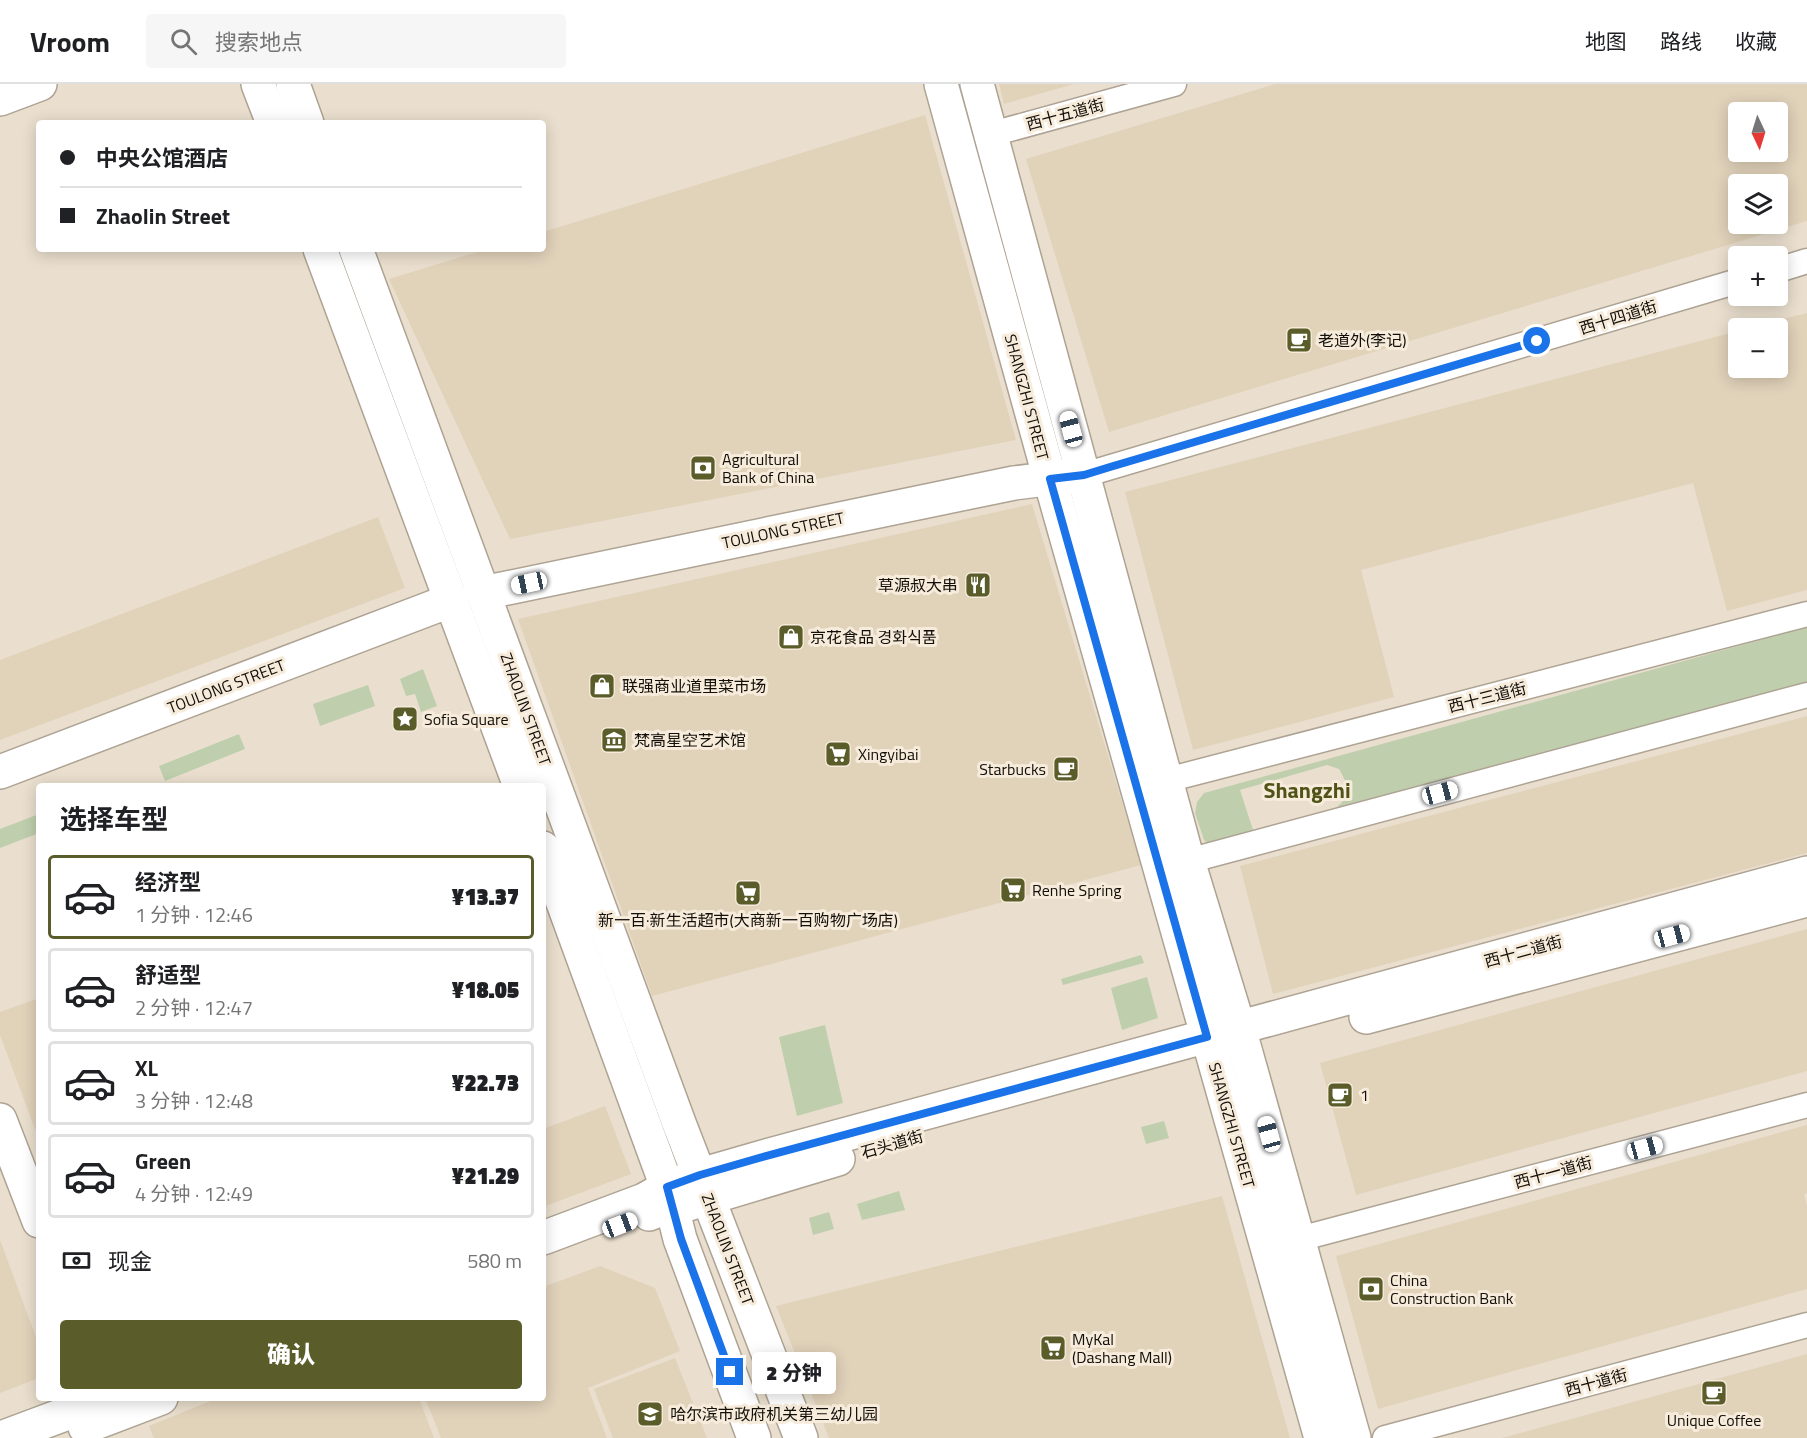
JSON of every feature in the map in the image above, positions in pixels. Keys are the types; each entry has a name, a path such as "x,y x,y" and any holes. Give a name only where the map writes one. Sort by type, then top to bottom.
{"main road":[{"path":"0,99 40,84"},
{"path":"258,84 272,120"},
{"path":"292,84 307,120"},
{"name":"SHANGZHI STREET","path":"941,84 1321,1438"},
{"name":"SHANGZHI STREET","path":"977,84 1188,861 1242,1039 1354,1438"},
{"name":"ZHAOLIN STREET","path":"321,252 519,783"},
{"name":"ZHAOLIN STREET","path":"357,252 674,1112 801,1438"},
{"name":"TOULONG STREET","path":"483,593 1014,483 1084,475"},
{"name":"TOULONG STREET","path":"0,772 452,600"},
{"path":"546,856 754,1438"},
{"name":"西十二道街","path":"1242,1039 1807,873"},
{"name":"西十二道街","path":"1242,1039 1807,900"},
{"path":"546,1237 644,1200 670,1198 704,1187 771,1155 1242,1039"},
{"path":"0,1120 36,1213"},
{"path":"546,1253 659,1210 670,1198"},
{"path":"1,1438 148,1401"},
{"path":"55,1438 111,1410"}],"street":[{"name":"西十五道街","path":"992,134 1174,84"},
{"path":"1788,267 1807,261"},
{"name":"西十四道街","path":"1084,475 1728,284"},
{"name":"西十三道街","path":"1167,780 1807,614"},
{"path":"1188,861 1807,695"},
{"name":"西十一道街","path":"1299,1239 1807,1106"},
{"name":"西十道街","path":"1385,1438 1807,1325"}],"shaded area":[{"path":"999,84 1074,84 1004,104"},
{"path":"1275,84 1807,84 1807,221 1788,227 1788,174 1728,174 1728,234 1764,234 1109,432 1026,159"},
{"path":"925,115 1016,440 510,539 389,279 477,252 546,252 546,231"},
{"path":"1807,313 1807,590 1727,611 1693,483 1361,570 1394,697 1193,750 1125,492 1728,334 1728,378 1788,378 1787,318"},
{"name":"Xingyibai","path":"1032,504 1141,865 652,996 518,619"},
{"path":"378,517 405,588 0,740 0,660"},
{"path":"1807,716 1807,853 1273,994 1240,866"},
{"path":"1807,929 1807,1071 1356,1195 1320,1063"},
{"path":"36,999 36,1132 0,1035 0,1012"},
{"path":"605,1106 631,1174 546,1206 546,1128"},
{"path":"1807,1125 1807,1193 1804,1195 1807,1206 1807,1289 1378,1409 1336,1256"},
{"name":"MyKal (Dashang Mall)","path":"1222,1196 1290,1438 829,1438 776,1306"},
{"path":"0,1240 36,1337 36,1379 0,1393"},
{"path":"600,1266 655,1288 680,1351 588,1388 607,1438 441,1438 426,1401 546,1401 546,1286"},
{"path":"1807,1354 1807,1438 1502,1438"},
{"name":"哈尔滨市政府机关第三幼儿园","path":"675,1358 707,1438 613,1438 594,1389"},
{"path":"211,1401 420,1401 434,1438 154,1438 149,1426"}],"green space":[{"path":"1807,627 1807,688 1332,811 1343,801 1347,787 1339,769 1327,765 1240,790 1256,839 1213,848 1204,840 1195,813 1197,802 1204,793"},
{"path":"423,669 437,706 421,712 415,694 406,696 400,679"},
{"path":"368,685 375,706 320,726 313,704"},
{"path":"239,734 245,749 165,781 159,766"},
{"path":"36,815 36,834 0,848 0,829"},
{"path":"1141,955 1144,963 1063,985 1061,979"},
{"path":"1147,977 1158,1018 1122,1030 1111,988"},
{"path":"825,1025 843,1103 797,1116 779,1037"},
{"path":"1164,1121 1169,1138 1146,1144 1141,1127"},
{"path":"899,1191 905,1210 862,1220 857,1204"},
{"path":"829,1212 834,1229 813,1235 809,1218"}],"place":[{"name":"老道外(李记)","path":"1299,340"},
{"name":"Agricultural Bank of China","path":"703,468"},
{"name":"草源叔大串","path":"978,585"},
{"name":"京花食品 경화식품","path":"791,637"},
{"name":"联强商业道里菜市场","path":"602,686"},
{"name":"Sofia Square","path":"405,719"},
{"name":"梵高星空艺术馆","path":"614,740"},
{"name":"Xingyibai","path":"838,754"},
{"name":"Starbucks","path":"1066,769"},
{"name":"Renhe Spring","path":"1013,890"},
{"name":"新一百·新生活超市(大商新一百购物广场店)","path":"748,893"},
{"name":"1","path":"1340,1095"},
{"name":"China Construction Bank","path":"1371,1289"},
{"name":"MyKal (Dashang Mall)","path":"1053,1348"},
{"name":"Unique Coffee","path":"1714,1393"},
{"name":"哈尔滨市政府机关第三幼儿园","path":"650,1414"}],"district":[{"name":"Shangzhi","path":"1307,790"}],"route":[{"path":"730,1372 681,1239 667,1187 759,1158 1207,1037 1050,479 1084,475 1537,341"}]}
